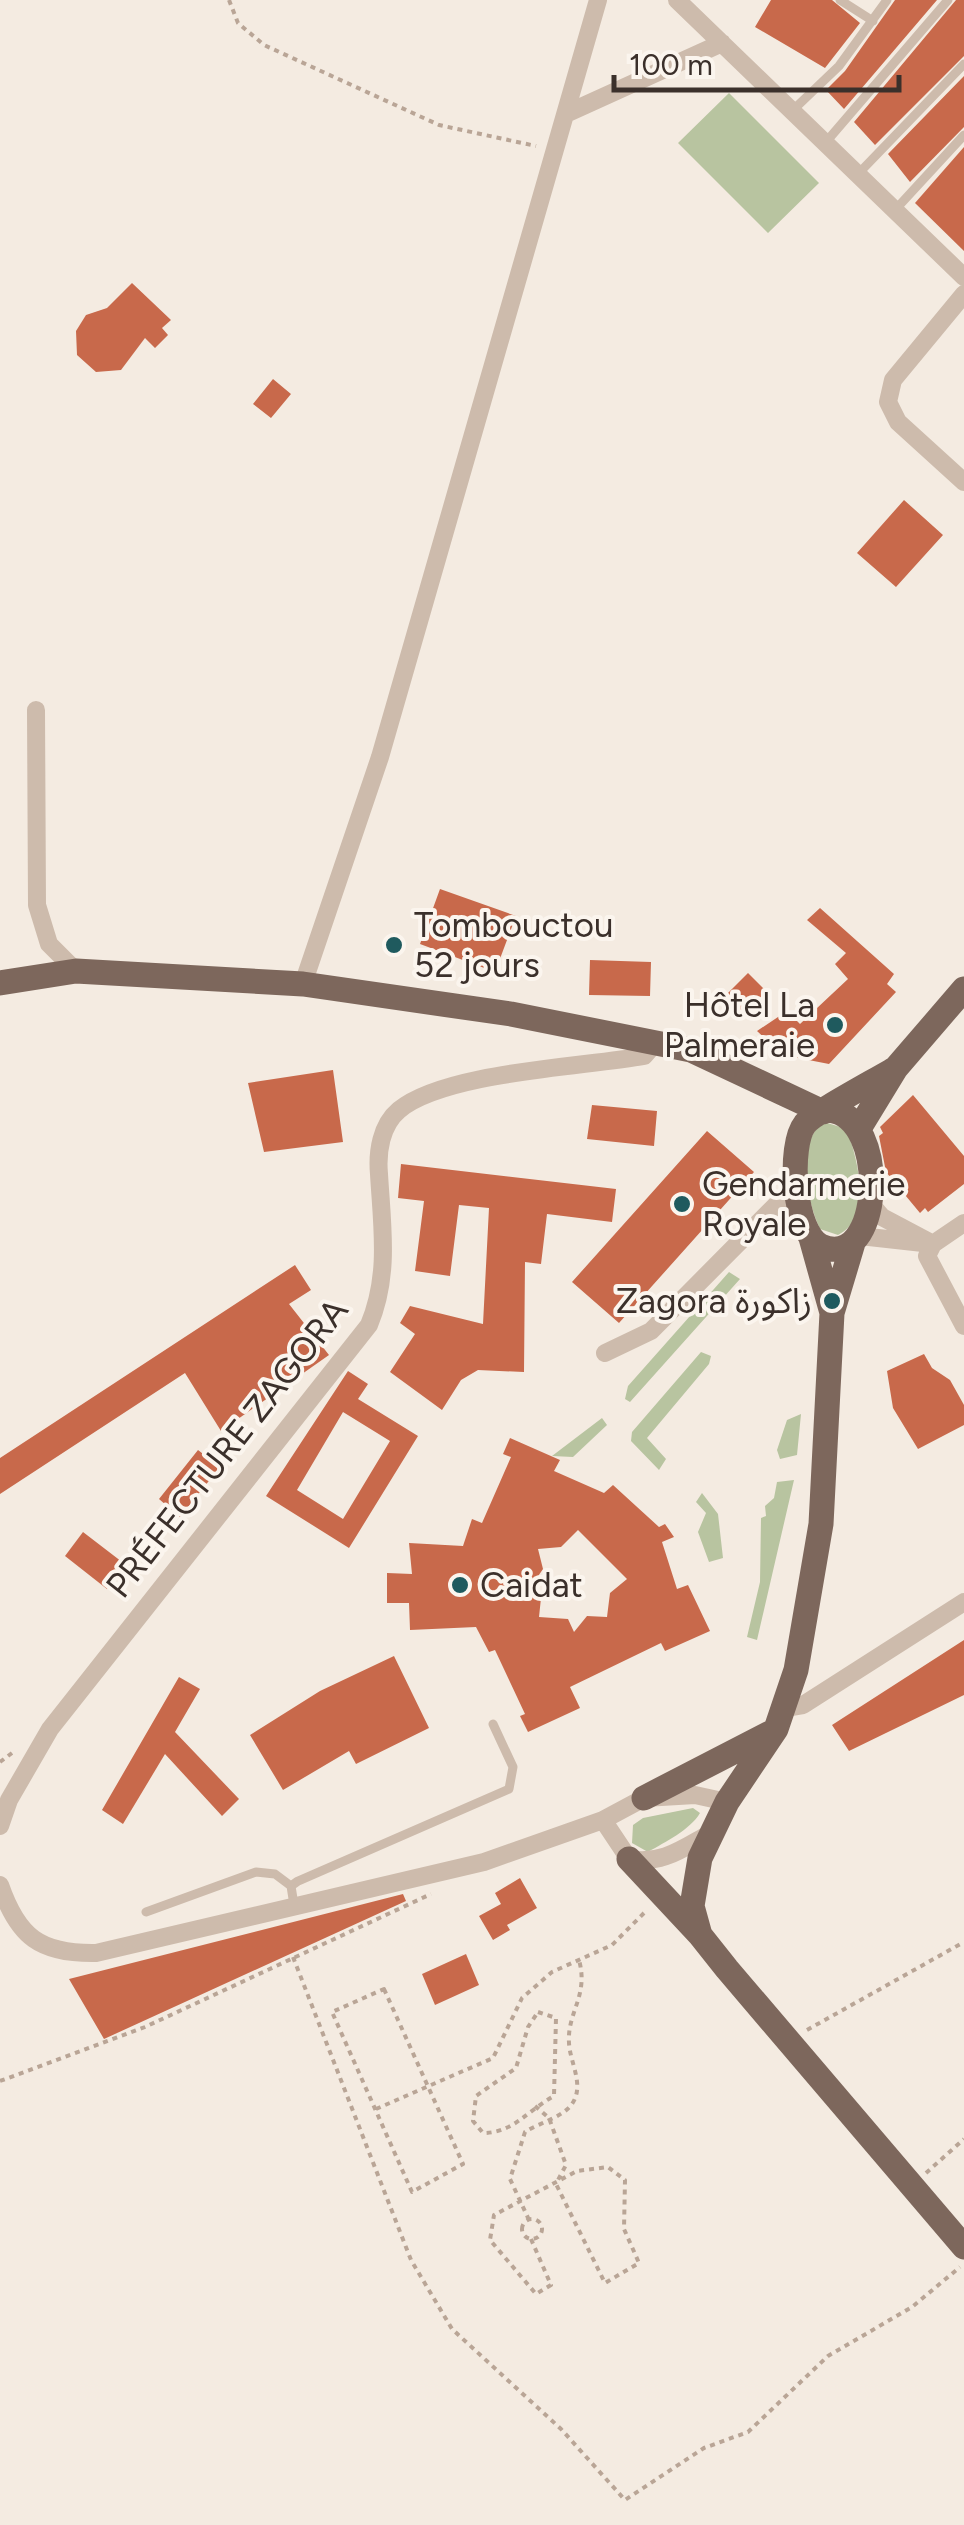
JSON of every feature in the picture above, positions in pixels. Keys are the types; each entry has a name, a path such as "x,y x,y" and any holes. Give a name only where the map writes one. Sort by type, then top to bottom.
{"main road":[{"path":"0,983 76,971 303,984 511,1014 657,1041 727,1064 826,1111 850,1116 860,1126 869,1202 832,1313 821,1524 802,1642 781,1719 727,1802 700,1858 692,1906 700,1935"},
{"path":"860,1126 896,1068 964,988"},
{"path":"727,1064 800,1131"},
{"path":"832,1313 797,1198 800,1131 896,1068"},
{"path":"810,1238 833,1249 856,1240"},
{"path":"644,1798 781,1719"},
{"path":"629,1859 700,1935 964,2247"}],"street":[{"path":"303,984 380,757 570,112 598,0"},
{"path":"678,0 964,276"},
{"path":"570,112 722,43"},
{"path":"964,294 893,380 888,402 898,422 964,482"},
{"path":"36,710 37,905 50,944 76,971"},
{"name":"PRÉFECTURE ZAGORA","path":"0,1826 9,1800 50,1729 369,1325 383,1278 378,1167 380,1148 392,1118 413,1101 434,1094 496,1078 644,1056 657,1041"},
{"path":"605,1354 651,1331 779,1202 797,1198"},
{"path":"869,1202 882,1216 933,1244"},
{"path":"964,1223 933,1244 927,1256 964,1326"},
{"path":"856,1240 933,1244"},
{"path":"781,1719 964,1602"},
{"path":"0,1885 20,1930 44,1945 80,1954 120,1950 484,1862 602,1820 644,1798 694,1795 727,1802"},
{"path":"602,1820 629,1859 658,1861 709,1834"}],"lane":[{"path":"840,0 873,22"},
{"path":"792,111 839,66 887,0"},
{"path":"825,143 948,0"},
{"path":"858,174 964,64"},
{"path":"895,210 964,135"},
{"path":"291,1886 509,1789 513,1768 492,1724"},
{"path":"146,1912 256,1872 275,1874 291,1886 294,1905"}],"path":[{"path":"230,0 238,23 264,45 439,125 558,151"},
{"path":"0,2080 145,2027 444,1889"},
{"path":"376,2109 493,2058 522,1998 552,1972 612,1945 661,1896"},
{"path":"787,2041 964,1942"},
{"path":"293,1957 412,2260 452,2329 560,2429 624,2500 704,2448 748,2432 828,2356 912,2307 964,2264"},
{"path":"531,2238 539,2235 541,2228 529,2220 510,2179 518,2143 525,2132 570,2107 577,2088 568,2041 582,1996 580,1960"},
{"path":"384,1989 463,2164 412,2192 376,2109 332,2012 384,1989"},
{"path":"538,2012 550,2012 556,2018 558,2080 554,2096 535,2106 502,2133 483,2133 472,2121 476,2096 504,2081 516,2068 528,2027 538,2012"},
{"path":"535,2106 549,2118 566,2165 556,2184"},
{"path":"911,2186 964,2139"},
{"path":"529,2220 522,2228 531,2238 551,2285 536,2294 490,2240 494,2215 520,2200 595,2166 608,2167 624,2180 624,2229 639,2263 605,2283 556,2184"}],"green space":[{"path":"729,93 819,183 768,233 678,143"},
{"path":"824,1122 847,1129 860,1186 856,1215 838,1235 820,1229 806,1173 809,1144"},
{"path":"729,1272 740,1279 630,1402 625,1399 628,1386"},
{"path":"701,1352 711,1356 709,1364 647,1438 666,1459 659,1470 631,1441 632,1432"},
{"path":"801,1414 797,1455 780,1459 777,1450 787,1420"},
{"path":"602,1418 607,1425 573,1457 552,1456"},
{"path":"794,1480 757,1640 747,1637 760,1582 761,1518 766,1516 765,1506 774,1498 777,1482"},
{"path":"702,1493 718,1514 723,1558 709,1562 698,1532 706,1513 696,1502"},
{"path":"693,1808 700,1813 696,1819 662,1844 648,1852 632,1843 633,1825 643,1818"}],"building":[{"path":"771,0 832,0 860,23 825,68 755,27"},
{"path":"895,0 937,0 844,109 826,90 845,71"},
{"path":"956,0 964,0 964,56 875,145 854,122"},
{"path":"964,76 964,127 910,182 888,154"},
{"path":"964,147 964,251 915,203"},
{"path":"132,283 171,320 162,328 168,335 155,348 145,338 121,370 96,372 77,355 76,331 86,315 107,308"},
{"path":"273,379 291,394 271,418 253,404"},
{"path":"904,500 943,535 896,587 857,553"},
{"path":"440,889 516,916 495,972 420,944"},
{"path":"820,908 894,974 887,984 896,992 829,1064 783,1055 757,1031 787,1011 800,1024 848,979 835,964 846,953 807,920"},
{"path":"590,960 651,962 650,996 589,995"},
{"path":"748,973 767,992 739,1015 722,999"},
{"path":"333,1070 343,1142 264,1152 248,1083"},
{"path":"913,1095 964,1156 964,1184 928,1212 925,1208 920,1213 886,1172 879,1136 883,1133 880,1127"},
{"path":"592,1105 657,1111 654,1146 587,1139"},
{"path":"707,1131 754,1172 619,1323 572,1282"},
{"path":"401,1164 616,1189 612,1222 547,1214 541,1264 525,1262 524,1372 478,1370 461,1380 442,1410 390,1372 415,1334 400,1323 410,1306 483,1324 489,1208 459,1205 450,1276 415,1271 424,1201 398,1198"},
{"path":"295,1265 311,1290 289,1304 329,1355 221,1431 185,1373 0,1494 0,1458"},
{"path":"924,1354 932,1368 950,1380 964,1405 964,1425 918,1449 893,1408 887,1371"},
{"path":"348,1371 368,1384 358,1399 418,1436 349,1548 266,1496","holes":["343,1412 390,1441 343,1519 297,1490"]},
{"name":"Caidat","path":"510,1438 560,1460 554,1471 604,1493 613,1485 659,1527 665,1524 674,1537 662,1542 677,1589 688,1585 710,1631 665,1651 661,1643 570,1687 580,1708 528,1732 520,1716 525,1714 495,1650 489,1652 476,1627 410,1630 409,1603 387,1603 387,1573 412,1574 409,1543 463,1546 472,1519 482,1523 511,1457 503,1454","holes":["578,1530 627,1579 610,1593 607,1617 587,1616 574,1632 568,1619 539,1617 541,1598 532,1585 543,1569 538,1549 561,1547"]},
{"path":"198,1450 220,1467 180,1517 159,1499"},
{"path":"83,1532 126,1565 107,1589 65,1556"},
{"path":"964,1640 964,1695 849,1751 832,1725"},
{"path":"394,1656 429,1728 356,1764 349,1751 283,1790 250,1735 320,1691"},
{"path":"179,1677 200,1689 175,1732 239,1799 222,1816 165,1754 123,1824 102,1810"},
{"path":"520,1878 537,1908 507,1925 510,1930 493,1940 479,1916 501,1904 495,1893"},
{"path":"403,1894 406,1901 104,2039 69,1979"},
{"path":"466,1954 479,1985 435,2005 422,1974"}],"place":[{"name":"Tombouctou 52 jours","path":"394,945"},
{"name":"Hôtel La Palmeraie","path":"835,1025"},
{"name":"Gendarmerie Royale","path":"682,1204"},
{"name":"Zagora زاكورة","path":"832,1301"},
{"name":"Caidat","path":"460,1585"}]}
